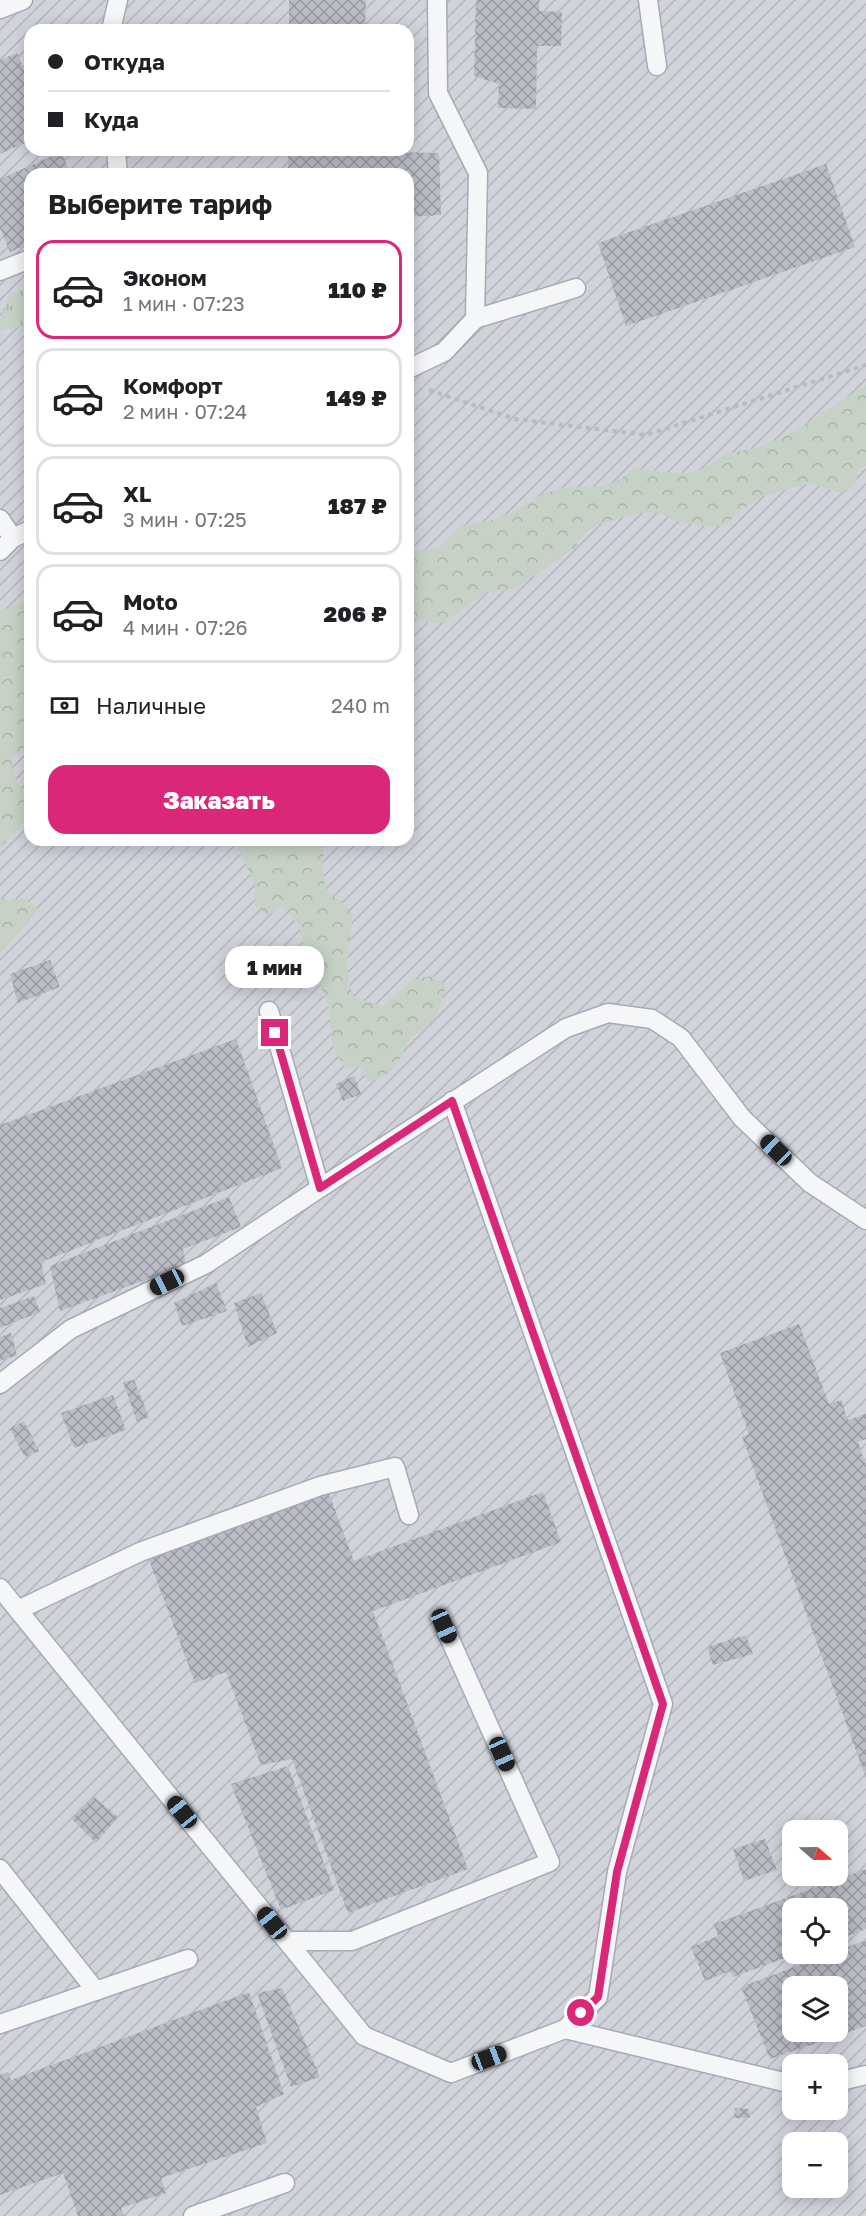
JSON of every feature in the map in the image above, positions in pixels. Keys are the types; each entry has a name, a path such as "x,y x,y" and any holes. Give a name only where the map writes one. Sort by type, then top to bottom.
{"lane":[{"path":"0,9 23,0"},
{"path":"112,24 118,0"},
{"path":"437,0 438,93 478,173 476,319"},
{"path":"648,0 657,66"},
{"path":"0,271 24,261"},
{"path":"414,366 444,352 476,319 576,288"},
{"path":"0,519 7,544 24,534"},
{"path":"268,1011 320,1188"},
{"path":"0,1384 71,1329 206,1264 566,1028 608,1013 652,1019 681,1038 742,1118 810,1183 866,1220"},
{"path":"0,1588 364,2036 451,2073 565,2028 598,1997 617,1872 663,1704 452,1101"},
{"path":"18,1610 140,1552 320,1486 395,1467 410,1515"},
{"path":"287,1941 352,1941 550,1862 444,1626"},
{"path":"0,1869 96,1991"},
{"path":"0,2024 188,1959"},
{"path":"565,2028 782,2082"},
{"path":"848,2079 866,2075"},
{"path":"193,2216 285,2183"}],"path":[{"path":"419,387 515,419 646,435 866,365"}],"shaded area":[{"path":"0,0 866,0 866,2216 0,2216"}],"green space":[{"path":"24,289 24,327 0,330 0,320 9,294"},
{"path":"866,386 866,466 859,468 855,484 842,494 811,483 763,496 749,504 725,525 709,527 677,521 663,514 646,512 630,515 597,525 583,534 575,548 519,586 504,591 487,592 444,622 428,623 414,618 414,551 435,548 460,527 502,517 548,492 614,482 634,468 671,473 693,472 704,468 725,453 744,451 763,445 798,428"},
{"path":"24,601 24,750 12,759 12,768 24,794 24,819 19,828 0,848 0,612"},
{"path":"238,846 324,846 323,872 326,889 353,913 347,965 354,997 383,1006 414,979 432,976 446,986 437,1016 426,1028 410,1038 396,1067 383,1077 368,1082 360,1067 347,1068 340,1058 332,1042 326,997 306,960 300,929 296,921 282,907 267,916 254,905 255,886"},
{"path":"0,896 6,900 25,899 39,910 0,954"}],"building":[{"path":"289,0 366,0 365,24 289,24"},
{"path":"476,0 539,0 539,11 562,12 561,46 537,46 536,109 498,108 499,84 474,76"},
{"path":"17,53 24,70 24,144 0,154 0,60"},
{"path":"414,153 439,153 441,215 414,217 414,168 288,168 288,156 414,156"},
{"path":"52,156 63,156 68,168 25,168"},
{"path":"826,164 855,247 626,326 598,243"},
{"path":"24,168 24,246 10,252 0,228 0,179"},
{"path":"50,960 60,987 18,1003 10,974"},
{"path":"236,1039 282,1168 41,1262 46,1284 0,1300 0,1125"},
{"path":"354,1076 361,1094 343,1101 336,1084"},
{"path":"229,1197 241,1227 183,1249 186,1265 60,1311 50,1266"},
{"path":"216,1283 227,1311 182,1326 174,1303"},
{"path":"261,1293 277,1333 248,1347 234,1303"},
{"path":"34,1296 40,1312 0,1328 0,1308"},
{"path":"799,1324 829,1404 841,1400 848,1420 866,1414 866,1439 858,1442 866,1465 866,1778 742,1437 749,1434 720,1353"},
{"path":"11,1333 17,1355 0,1361 0,1337"},
{"path":"134,1380 149,1417 137,1422 123,1382"},
{"path":"113,1395 126,1430 74,1448 61,1413"},
{"path":"24,1421 39,1451 25,1457 10,1429"},
{"path":"328,1491 354,1561 543,1492 561,1542 373,1611 468,1869 348,1913 292,1759 261,1765 226,1672 195,1683 148,1557"},
{"path":"746,1635 753,1654 713,1665 707,1647"},
{"path":"288,1766 334,1890 281,1910 231,1784"},
{"path":"94,1797 118,1817 96,1843 72,1819"},
{"path":"765,1839 777,1870 744,1881 733,1849"},
{"path":"866,1869 866,1929 848,1936 848,1898 786,1898 819,1886 848,1886 848,1876"},
{"path":"782,1899 782,1959 733,1977 730,1971 705,1981 691,1947 718,1936 714,1924"},
{"path":"866,1940 866,2026 848,2032 848,1976 782,1976 782,2042 819,2042 770,2059 741,1987 802,1964 848,1964 848,1947"},
{"path":"282,1988 320,2077 291,2087 257,1993"},
{"path":"249,1992 284,2094 256,2107 267,2143 161,2178 166,2193 121,2208 124,2216 78,2216 63,2173 0,2195 0,2075 8,2072 11,2080"},
{"path":"735,2108 749,2109 750,2118 734,2118"}],"route":[{"path":"275,1033 320,1188 452,1101 663,1704 617,1872 598,1997 581,2013"}]}
